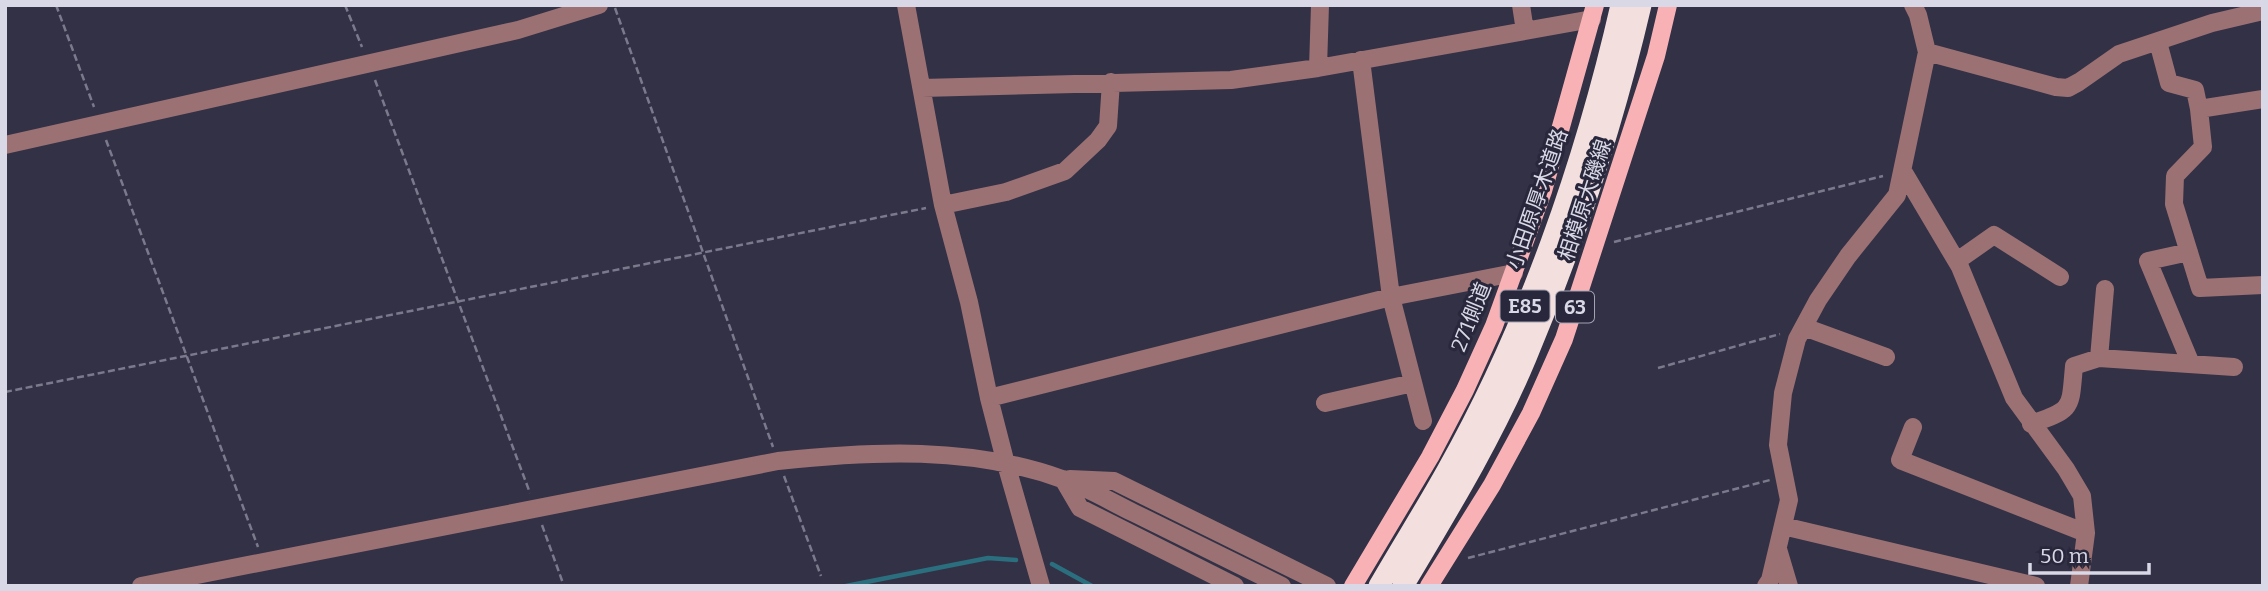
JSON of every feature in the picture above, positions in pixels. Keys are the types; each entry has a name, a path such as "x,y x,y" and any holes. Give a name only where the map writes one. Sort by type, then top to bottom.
{"highway":[{"name":"小田原厚木道路","path":"1379,586 1450,466 1505,356 1541,267 1578,162 1621,5"},
{"name":"E85","path":"1403,586 1470,473 1526,359 1597,167 1641,5"}],"main road":[{"name":"相模原大磯線","path":"1429,586 1492,485 1531,413 1564,339 1656,56 1668,5"},
{"name":"271側道","path":"1353,586 1430,457 1494,326 1543,191 1593,12"}],"street":[{"path":"5,145 518,30 599,5"},
{"path":"906,5 943,205 969,302 989,398 1041,586"},
{"path":"1318,68 1320,5"},
{"path":"1521,5 1525,31"},
{"path":"1766,586 1770,580 1789,500 1779,445 1783,393 1797,339 1818,300 1848,256 1897,195 1927,52 1913,5"},
{"path":"1927,52 2068,88 2119,54 2212,23 2263,11"},
{"path":"922,88 1230,80 1361,61 1525,31 1593,12"},
{"path":"2158,42 2169,83 2195,90 2200,108 2203,147 2175,176 2174,204 2200,288 2263,285"},
{"path":"1361,61 1391,297 1423,421"},
{"path":"943,205 1006,192 1065,171 1098,140 1108,126 1111,82"},
{"path":"2200,108 2263,99"},
{"path":"1903,171 1957,261 2014,398 2066,469 2081,496 2086,533 2079,586"},
{"path":"1957,261 1994,235 2060,277"},
{"path":"2189,252 2148,261 2191,364"},
{"path":"989,398 1391,297 1514,273"},
{"path":"2099,358 2105,289"},
{"path":"1804,327 1886,357"},
{"path":"2031,424 2063,413 2071,404 2074,366 2099,358 2234,367"},
{"path":"1325,403 1413,383"},
{"path":"1913,427 1900,460 2086,533"},
{"path":"141,586 778,461 894,452 956,456 1006,464 1063,479 1282,586"},
{"path":"1063,479 1080,508 1235,586"},
{"path":"1063,479 1114,481 1327,586"},
{"path":"1783,526 2036,586"},
{"path":"1778,549 1789,586"}],"path":[{"path":"56,5 263,561"},
{"path":"345,5 564,586"},
{"path":"614,5 821,576"},
{"path":"1595,247 1903,171"},
{"path":"5,391 943,205"},
{"path":"1658,368 1804,327"},
{"path":"1444,561 1460,560 1783,477"}],"waterway":[{"path":"846,586 988,558 1016,560"},
{"path":"1052,564 1092,586"}]}
